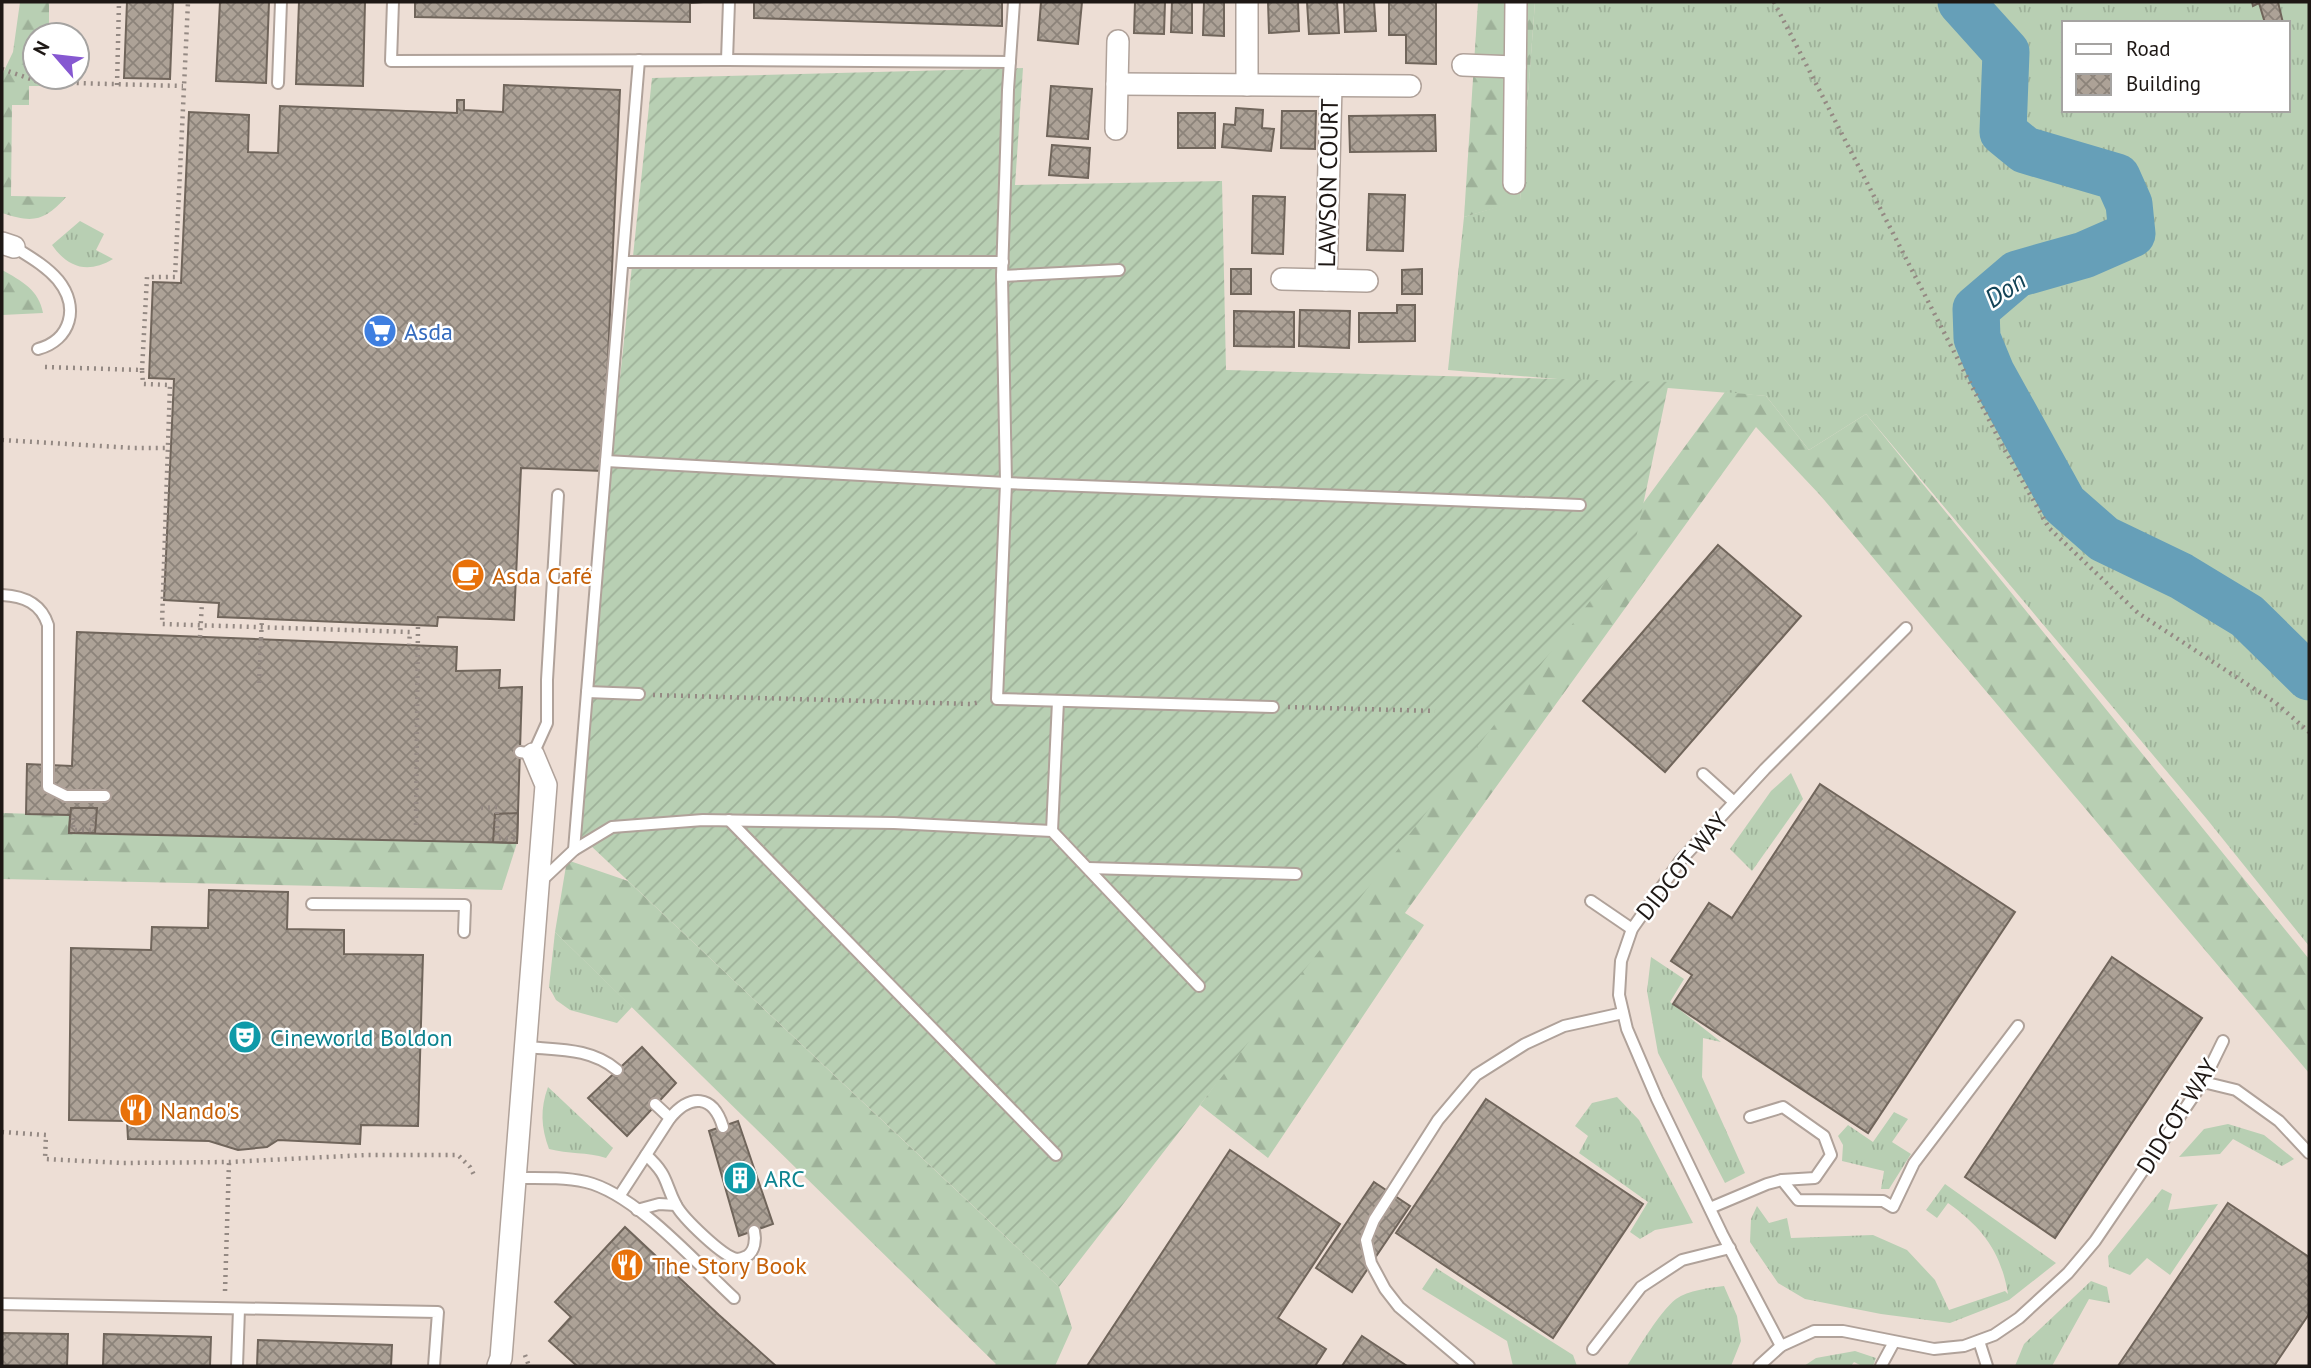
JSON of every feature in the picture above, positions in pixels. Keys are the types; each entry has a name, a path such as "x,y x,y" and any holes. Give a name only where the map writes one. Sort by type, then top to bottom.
{"street":[{"path":"1247,2 1247,85"},
{"path":"1514,183 1516,2"},
{"path":"1116,128 1118,41"},
{"path":"1463,65 1515,67"},
{"name":"LAWSON COURT","path":"1117,84 1410,86"},
{"name":"LAWSON COURT","path":"1326,280 1331,86"},
{"name":"LAWSON COURT","path":"1282,279 1367,281"},
{"path":"501,1363 546,785 527,753"}],"lane":[{"path":"278,83 281,2"},
{"path":"393,2 391,61 1010,62"},
{"path":"727,60 729,2"},
{"path":"1014,2 1002,276 1006,483 997,699 1273,707"},
{"path":"574,850 639,60"},
{"path":"5,243 44,266 60,282 68,300 71,318 65,334 52,345 38,349"},
{"path":"623,262 1003,262"},
{"path":"1002,276 1119,270"},
{"path":"607,461 1006,483 1580,505"},
{"path":"527,753 547,723 558,495"},
{"path":"2,595 22,597 33,602 44,612 48,625 48,786 66,796 105,796"},
{"name":"DIDCOT WAY","path":"1781,1346 1710,1208 1627,1029 1619,995 1621,961 1632,929 1680,861 1734,802 1906,628"},
{"path":"587,692 639,694"},
{"path":"1052,831 1058,701"},
{"path":"1703,774 1734,802"},
{"path":"729,820 1056,1154"},
{"path":"539,884 574,850 612,827 729,820 894,822 1052,831 1199,986"},
{"path":"1087,869 1296,874"},
{"path":"1591,901 1632,929"},
{"path":"312,904 465,905 464,932"},
{"path":"1469,1366 1399,1307 1385,1289 1371,1263 1366,1241 1374,1220 1438,1121 1476,1075 1525,1044 1564,1026 1623,1013"},
{"path":"1782,1180 1798,1200 1883,1201 1893,1207 1914,1163 2018,1026"},
{"name":"DIDCOT WAY","path":"1759,1366 1781,1346 1814,1331 1843,1331 1934,1349 1964,1346 1994,1335 2019,1318 2068,1273 2095,1241 2203,1082 2223,1041"},
{"path":"526,1047 578,1051 604,1059 617,1070"},
{"path":"2203,1082 2236,1090 2279,1121 2309,1153"},
{"path":"620,1195 670,1118 684,1103 701,1100 710,1105 719,1115 723,1127"},
{"path":"655,1104 670,1118"},
{"path":"1710,1208 1766,1184 1815,1178 1831,1155 1824,1136 1783,1107 1750,1117"},
{"path":"646,1156 661,1168 676,1205 692,1226 727,1254 737,1259 751,1252 754,1231"},
{"path":"516,1178 554,1178 586,1182 620,1195 734,1298"},
{"path":"637,1210 659,1204 676,1205"},
{"path":"1592,1349 1641,1287 1682,1260 1730,1248"},
{"path":"2,1304 438,1312 434,1366"},
{"path":"237,1366 239,1309"},
{"path":"1979,1340 1987,1366"},
{"path":"1881,1366 1895,1342"}],"path":[{"path":"117,85 118,2"},
{"path":"188,2 175,277 147,277 142,370 143,384 170,385 162,624 410,632 408,645"},
{"path":"1774,2 2003,447 2049,528 2138,613 2276,703 2309,732"},
{"path":"2,69 39,82 183,86"},
{"path":"85,368 142,370"},
{"path":"2,440 168,448"},
{"path":"200,637 202,602"},
{"path":"259,682 262,618"},
{"path":"416,825 418,625"},
{"path":"639,694 971,704 997,699"},
{"path":"1273,707 1435,711"},
{"path":"481,808 497,807 497,838 513,839 514,829"},
{"path":"73,818 73,830 92,830 93,808"},
{"path":"2,1132 46,1135 45,1159 122,1163 229,1162 366,1155 458,1155 470,1167 475,1177"},
{"path":"224,1309 229,1162"}],"green space":[{"path":"20,2 49,2 49,21 21,21 21,91 29,91 29,105 12,105 11,196 66,197 44,216 30,219 2,213 2,75 13,52"},
{"path":"1478,2 1535,2 1520,201 1464,217"},
{"path":"1535,2 2309,2 2309,946 2206,818 1866,414 1809,450 1766,396 1448,370 1464,217 1520,200"},
{"path":"1023,68 1015,185 1222,181 1226,370 1669,382 1635,543 1059,1287 572,828 652,78"},
{"path":"80,221 104,234 96,250 113,259 104,264 87,267 72,263 58,253 52,245"},
{"path":"2,270 34,292 43,313 2,315"},
{"path":"1725,392 1766,396 1809,450 1866,414 2309,959 2309,1073 1820,495 1756,427 1405,913 1424,925 1268,1158 1200,1105"},
{"path":"1791,773 1803,799 1752,871 1730,849 1771,791"},
{"path":"2,813 70,815 70,833 517,843 502,890 2,879"},
{"path":"567,860 628,881 1059,1287 1072,1328 1055,1366 994,1366 996,1364 555,932"},
{"path":"555,932 632,1007 617,1023 570,1010 556,1000 549,987"},
{"path":"1651,957 1684,979 1670,1002 1721,1042 1703,1038 1702,1077 1745,1173 1725,1183 1658,1053 1647,991"},
{"path":"548,1087 613,1148 606,1158 549,1149 543,1118"},
{"path":"1617,1097 1639,1120 1693,1223 1655,1230 1640,1239 1630,1232 1648,1202 1579,1153 1588,1136 1575,1126 1592,1103"},
{"path":"1894,1112 1908,1119 1892,1142 1911,1154 1889,1189 1881,1189 1884,1171 1842,1161 1843,1145 1838,1136 1848,1125 1873,1142"},
{"path":"2228,1124 2264,1135 2294,1159 2282,1166 2233,1139 2220,1154 2179,1157 2204,1129"},
{"path":"1945,1184 2056,1263 2009,1300 1950,1323 1881,1314 1805,1299 1778,1283 1750,1242 1751,1219 1757,1206 1769,1223 1787,1218 1791,1238 1873,1235 1907,1250 1935,1280 1949,1310 2005,1291 2008,1294 2001,1266 1981,1232 1948,1203 1937,1218 1926,1210"},
{"path":"2162,1189 2172,1194 2168,1210 2218,1204 2170,1275 2147,1258 2130,1275 2109,1267 2108,1256"},
{"path":"1436,1268 1573,1355 1577,1366 1513,1366 1507,1341 1422,1289"},
{"path":"2091,1281 2107,1287 2110,1303 2089,1299 2052,1366 2015,1366 2024,1344"},
{"path":"1724,1286 1737,1316 1741,1341 1731,1366 1627,1366 1656,1321 1676,1299 1693,1291"},
{"path":"1855,1351 1876,1358 1873,1366 1862,1366 1854,1362 1851,1366 1804,1366 1816,1358"}],"building":[{"path":"127,2 173,2 170,79 124,78"},
{"path":"220,2 269,2 266,83 216,81"},
{"path":"299,2 365,2 363,86 296,84"},
{"path":"415,2 703,2 690,3 690,22 415,17"},
{"path":"754,2 1002,2 1002,26 754,18"},
{"path":"1041,2 1082,2 1078,44 1038,40"},
{"path":"1135,2 1165,2 1164,34 1134,33"},
{"path":"1172,2 1192,2 1192,33 1171,32"},
{"path":"1204,2 1224,2 1224,36 1203,35"},
{"path":"1268,2 1298,2 1299,31 1269,33"},
{"path":"1307,2 1337,2 1339,33 1309,34"},
{"path":"1344,2 1374,2 1376,31 1345,32"},
{"path":"1389,2 1436,2 1436,64 1406,63 1406,35 1389,35"},
{"path":"2252,2 2278,2 2283,21 2264,21 2259,3 2253,6"},
{"name":"Asda","path":"504,85 620,90 603,471 521,468 514,620 438,617 437,626 218,617 219,603 164,600 174,379 149,378 153,282 181,283 189,112 249,115 248,152 278,153 280,106 457,113 457,100 464,100 464,110 503,112"},
{"path":"1051,86 1092,89 1088,139 1047,136"},
{"path":"1236,108 1263,110 1262,128 1274,129 1271,151 1222,147 1224,124 1235,125"},
{"path":"1282,111 1316,111 1315,149 1281,148"},
{"path":"1178,113 1215,113 1215,148 1178,148"},
{"path":"1435,115 1436,151 1350,152 1349,116"},
{"path":"1052,145 1090,148 1088,178 1049,175"},
{"path":"1369,194 1405,195 1403,251 1367,250"},
{"path":"1253,196 1285,197 1283,254 1252,253"},
{"path":"1231,269 1251,269 1251,294 1231,294"},
{"path":"1422,269 1422,294 1402,294 1402,270"},
{"path":"1397,305 1415,305 1415,341 1359,342 1359,313 1397,313"},
{"path":"1300,310 1350,311 1349,348 1299,346"},
{"path":"1234,311 1294,312 1294,347 1234,346"},
{"path":"1718,545 1801,616 1665,772 1583,701"},
{"path":"77,632 457,647 456,671 500,670 499,688 522,687 517,843 69,833 70,815 26,814 27,764 72,766"},
{"path":"1820,784 2015,912 1868,1133 1673,1004 1692,975 1671,961 1709,903 1732,918"},
{"path":"71,808 97,808 95,833 69,833"},
{"path":"518,813 517,843 493,842 495,814"},
{"name":"Cineworld Boldon","path":"209,890 288,892 287,929 344,930 344,954 423,955 418,1126 361,1125 360,1144 278,1140 267,1147 238,1150 209,1141 128,1139 127,1121 69,1120 71,948 151,950 152,927 208,928"},
{"path":"2112,957 2202,1018 2055,1238 1965,1177"},
{"path":"642,1047 676,1083 627,1136 588,1098"},
{"path":"1486,1099 1643,1204 1553,1338 1396,1233"},
{"name":"ARC","path":"738,1121 773,1224 739,1236 709,1131"},
{"path":"1230,1150 1340,1224 1278,1318 1326,1349 1315,1366 1087,1366"},
{"path":"1374,1182 1410,1206 1352,1292 1316,1268"},
{"path":"2228,1203 2309,1257 2309,1314 2274,1366 2118,1366"},
{"name":"The Story Book","path":"625,1227 776,1366 577,1366 549,1341 571,1317 555,1302"},
{"path":"2,1333 68,1334 67,1366 2,1366"},
{"path":"104,1334 211,1337 210,1366 103,1366"},
{"path":"1362,1336 1407,1366 1342,1366"},
{"path":"258,1340 392,1345 391,1366 257,1366"}],"waterway":[{"name":"Don","path":"1961,2 2006,52 2003,132 2025,150 2117,177 2129,204 2132,234 2084,255 2017,274 1976,309 1977,338 1991,372 2064,504 2104,539 2181,576 2247,616 2309,677"}],"place":[{"name":"Asda","path":"380,331"},
{"name":"Asda Café","path":"468,575"},
{"name":"Cineworld Boldon","path":"245,1037"},
{"name":"Nando's","path":"136,1110"},
{"name":"ARC","path":"740,1178"},
{"name":"The Story Book","path":"627,1265"}]}
